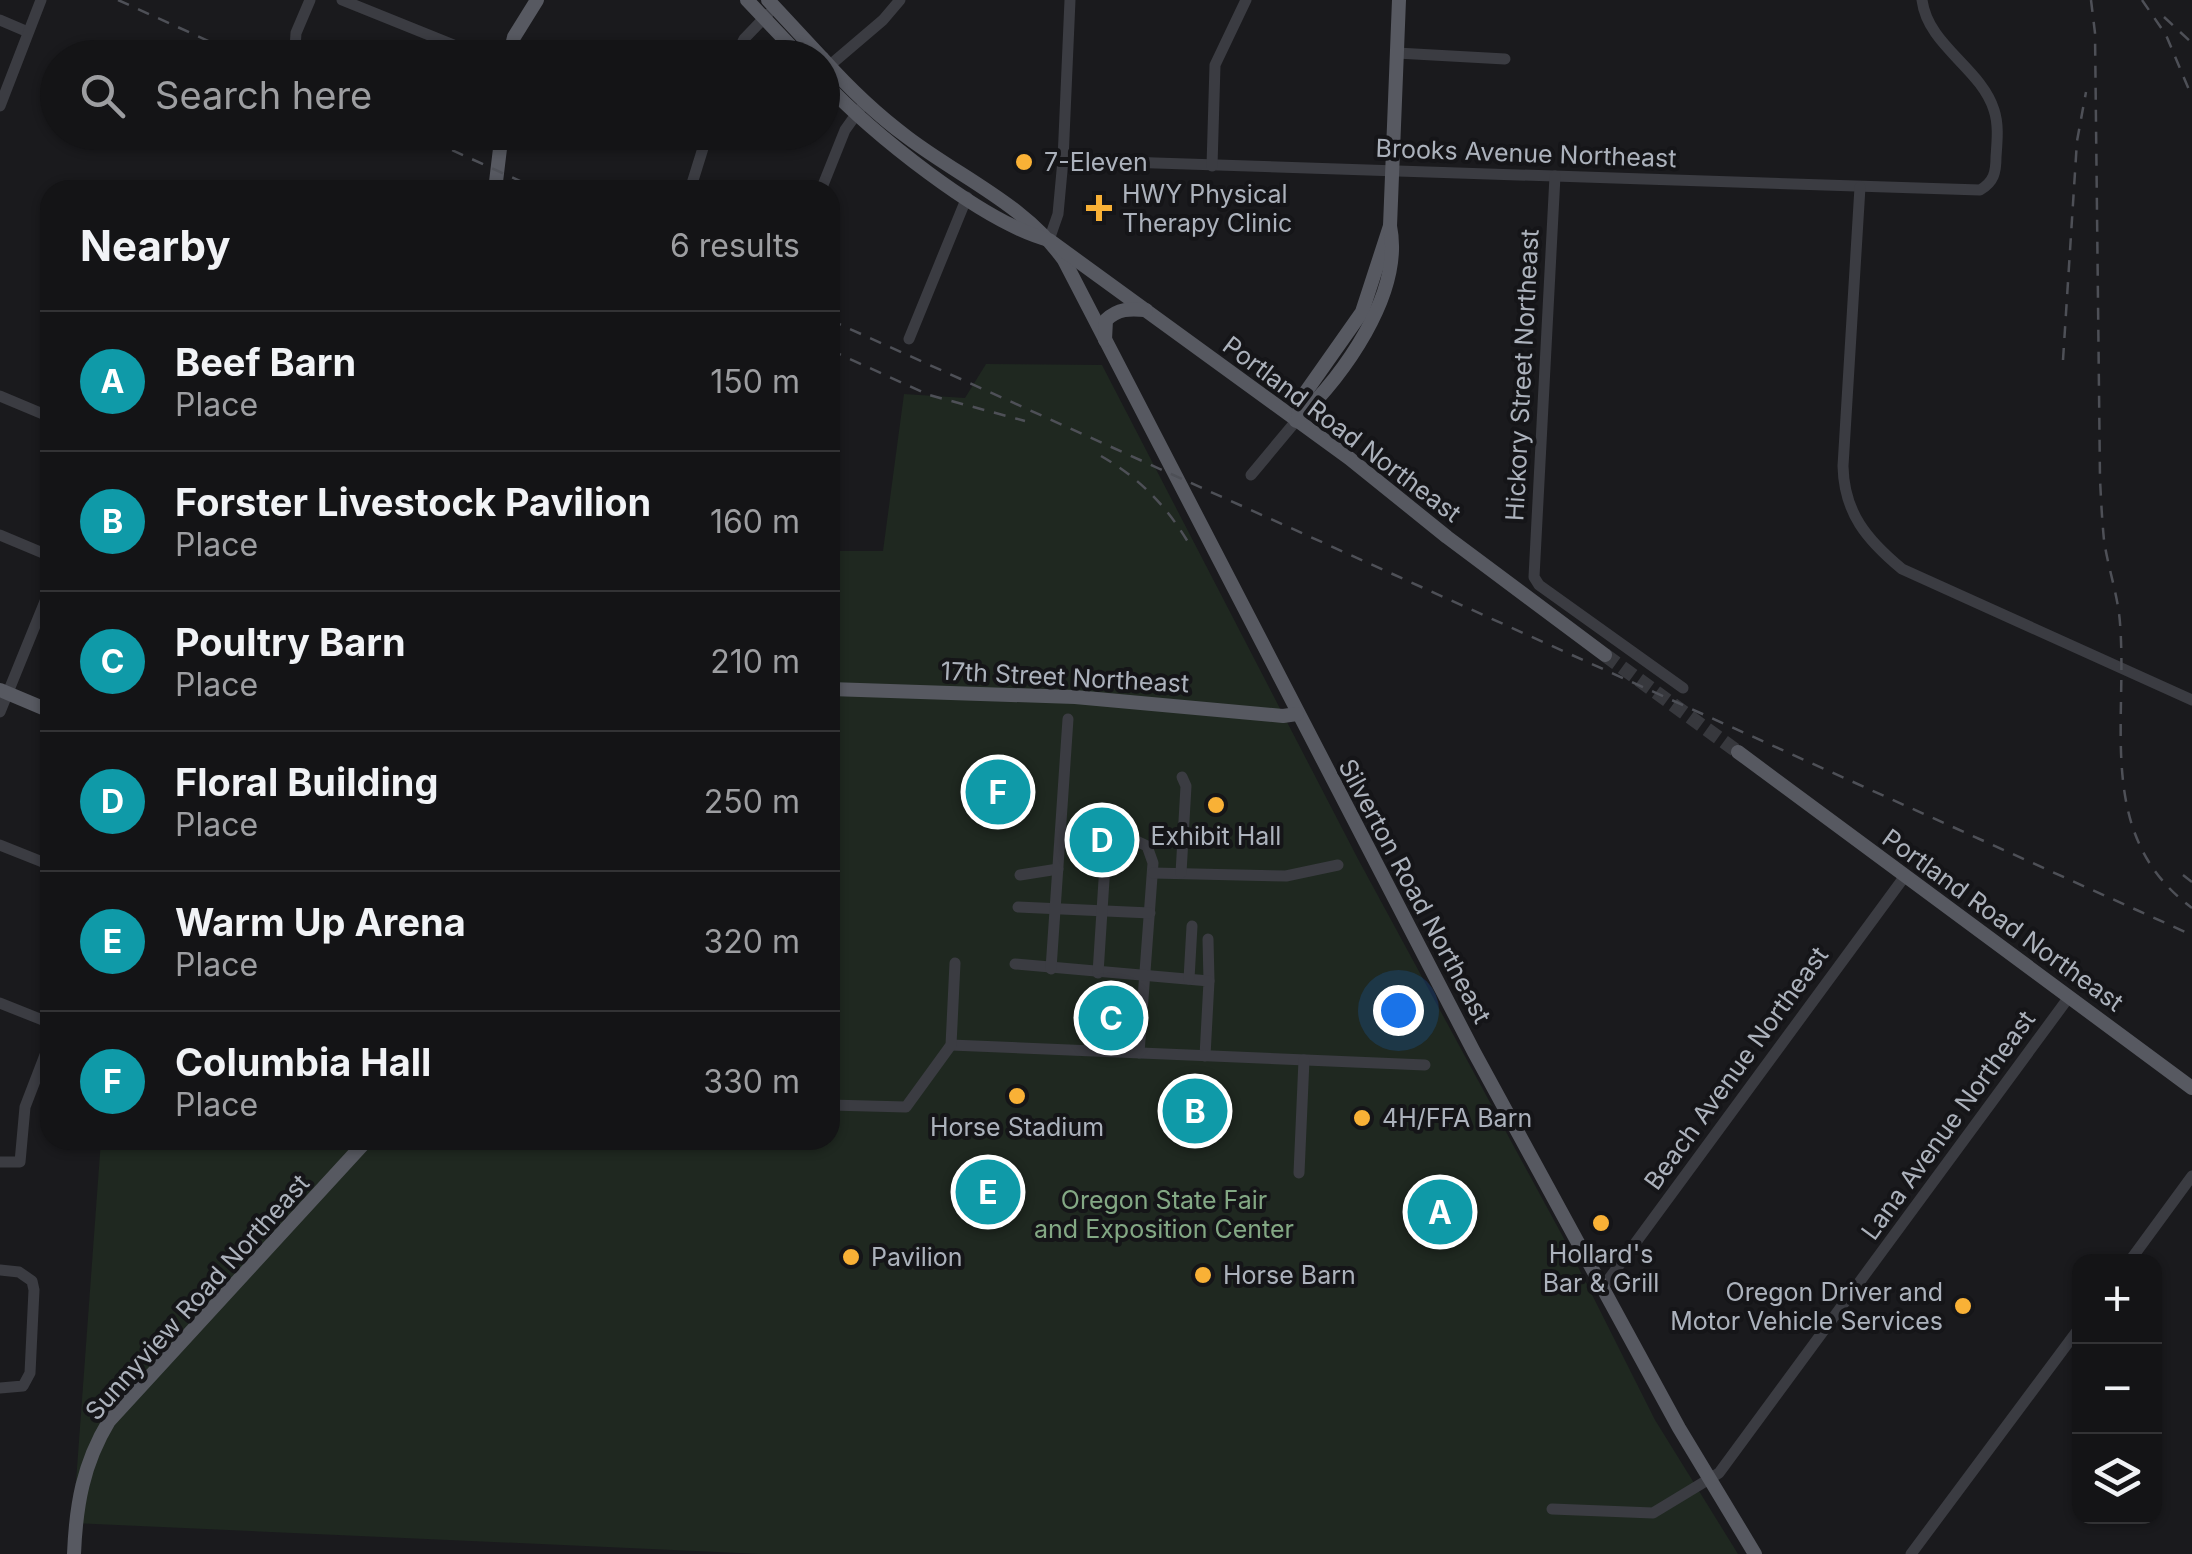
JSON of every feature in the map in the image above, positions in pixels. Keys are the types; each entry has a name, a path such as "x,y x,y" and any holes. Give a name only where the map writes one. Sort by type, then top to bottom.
{"main road":[{"path":"513,40 536,0"},
{"path":"746,0 769,9 798,40"},
{"path":"1296,421 1317,401 1375,314 1392,265 1390,226 1399,0"},
{"path":"769,9 790,40"},
{"path":"840,85 908,156 1023,233 1049,240"},
{"path":"861,108 1031,220 1049,240"},
{"path":"496,180 500,150"},
{"name":"Portland Road Northeast","path":"1049,240 1349,458 1447,537 1606,655"},
{"name":"Silverton Road Northeast","path":"1049,240 1069,269 1474,1052 1708,1480 1755,1554"},
{"path":"1106,340 1104,327 1112,314 1125,309 1147,310"},
{"name":"17th Street Northeast","path":"840,689 1075,698 1283,716 1297,714"},
{"path":"4,692 40,707"},
{"name":"Portland Road Northeast","path":"1738,752 2192,1088"},
{"name":"Sunnyview Road Northeast","path":"74,1554 80,1488 108,1421 358,1150"}],"street":[{"path":"0,106 41,0"},
{"path":"296,40 310,0"},
{"path":"342,0 441,40"},
{"path":"840,54 883,20 900,0"},
{"path":"1049,240 1058,214 1063,160 1070,0"},
{"path":"1212,166 1215,65 1246,0"},
{"name":"Brooks Avenue Northeast","path":"1063,160 1860,187 1973,190 1987,186 1996,167 1995,114 1986,94 1928,23 1922,0"},
{"path":"744,40 769,9"},
{"path":"0,20 28,32"},
{"path":"1397,53 1505,59"},
{"path":"840,143 861,108"},
{"path":"693,180 702,150"},
{"path":"826,180 837,150"},
{"name":"Hickory Street Northeast","path":"1555,176 1534,577 1538,584 1683,688"},
{"path":"1860,187 1842,466 1850,508 1867,538 1902,569 2192,700"},
{"path":"909,339 968,197"},
{"path":"0,411 3,397 40,413"},
{"path":"1250,476 1296,421"},
{"path":"0,536 40,552"},
{"path":"0,712 4,692 40,611"},
{"path":"1051,969 1068,719"},
{"path":"1181,873 1186,788 1182,777"},
{"path":"1130,838 1146,846 1152,855 1140,1053"},
{"path":"0,845 40,861"},
{"path":"1098,973 1106,849"},
{"path":"1152,873 1286,876 1338,865"},
{"path":"1020,875 1058,869"},
{"name":"Beach Avenue Northeast","path":"1603,1287 1904,876"},
{"path":"1018,907 1150,914"},
{"path":"1189,980 1192,926"},
{"path":"1205,1056 1208,939"},
{"path":"840,1105 906,1107 951,1045 955,962"},
{"path":"1015,964 1209,980"},
{"name":"Lana Avenue Northeast","path":"1552,1509 1652,1513 1721,1470 2070,997"},
{"path":"0,1003 40,1019"},
{"path":"951,1045 1425,1065"},
{"path":"1300,1173 1304,1060"},
{"path":"0,1162 20,1162 25,1107 40,1068"},
{"path":"2134,1254 2192,1176"},
{"path":"0,1270 20,1272 32,1281 27,1381 17,1388 0,1388"},
{"path":"1912,1554 2072,1339"}],"green space":[{"name":"Oregon State Fair and Exposition Center","path":"986,364 1102,365 1358,859 1562,1235 1655,1420 1738,1554 761,1554 73,1523 100,1150 840,1150 840,551 883,551 904,394 965,398"}],"tunnel":[{"path":"1605,655 1738,752"}],"railway":[{"path":"118,0 206,40"},
{"path":"2091,0 2095,33 2100,479 2104,540 2120,623 2123,777 2129,813 2141,848 2161,879 2192,908"},
{"path":"2142,0 2166,35 2192,97"},
{"path":"2164,17 2192,43"},
{"path":"2063,360 2077,141 2086,92"},
{"path":"452,150 518,180"},
{"path":"840,325 2192,935"},
{"path":"840,355 929,395 1025,421"},
{"path":"1101,456 1150,493 1188,542"},
{"path":"2183,875 2192,882"}],"place":[{"name":"7-Eleven","path":"1024,162"},
{"name":"HWY Physical Therapy Clinic","path":"1099,208"},
{"name":"Columbia Hall","path":"998,792"},
{"name":"Exhibit Hall","path":"1216,805"},
{"name":"Floral Building","path":"1102,840"},
{"name":"Poultry Barn","path":"1111,1018"},
{"name":"Horse Stadium","path":"1017,1096"},
{"name":"Forster Livestock Pavilion","path":"1195,1111"},
{"name":"4H/FFA Barn","path":"1362,1118"},
{"name":"Warm Up Arena","path":"988,1192"},
{"name":"Beef Barn","path":"1440,1212"},
{"name":"Hollard's Bar & Grill","path":"1601,1223"},
{"name":"Pavilion","path":"851,1257"},
{"name":"Horse Barn","path":"1203,1275"},
{"name":"Oregon Driver and Motor Vehicle Services","path":"1963,1306"}]}
